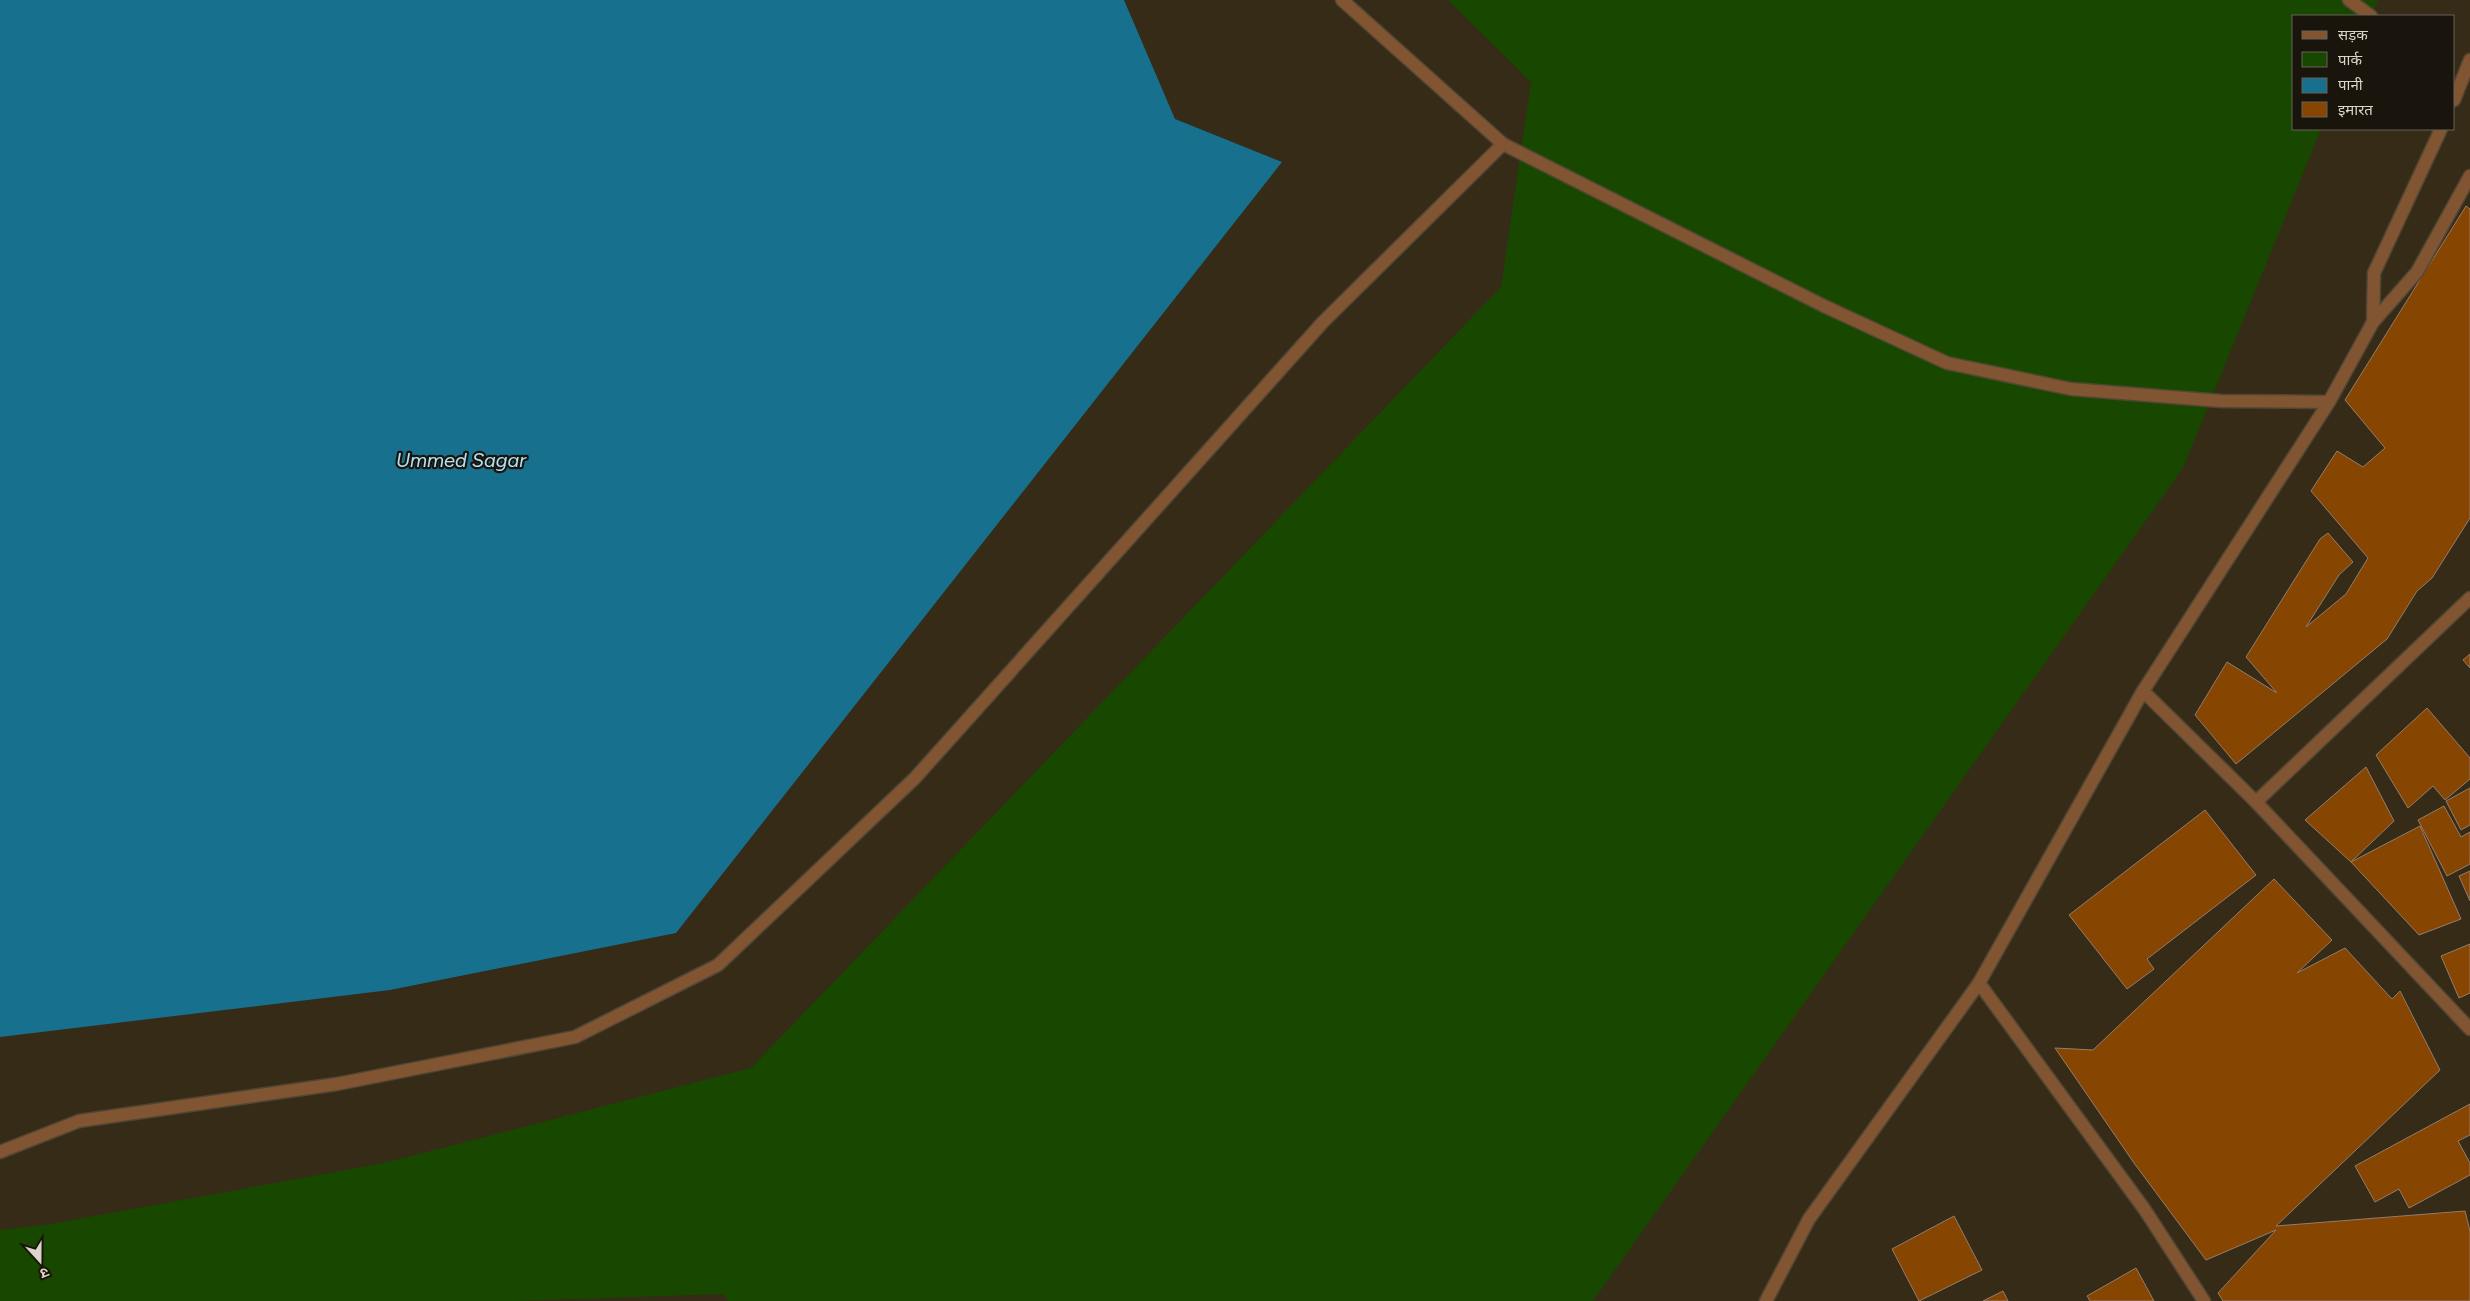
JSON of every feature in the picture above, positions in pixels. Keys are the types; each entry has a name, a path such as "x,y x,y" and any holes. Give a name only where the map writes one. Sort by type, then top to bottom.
{"street":[{"path":"1342,0 1503,144 1824,306 1947,362 2071,389 2221,401 2329,402"},
{"path":"2349,0 2370,15"},
{"path":"2455,95 2458,80 2470,60"},
{"path":"2372,322 2374,273 2440,130"},
{"path":"0,1152 78,1121 338,1084 575,1037 718,964 915,778 1323,322 1503,144"},
{"path":"1766,1301 1809,1219 1979,983 2143,691 2329,402 2372,322 2417,272 2470,176"},
{"path":"2256,802 2470,598"},
{"path":"2143,691 2256,802 2470,1029"},
{"path":"1979,983 2145,1210 2204,1301"}],"green space":[{"path":"1448,0 2378,0 2371,15 2292,15 2292,130 2321,130 2183,468 1593,1301 729,1301 722,1294 518,1301 0,1301 0,1230 45,1225 384,1163 751,1068 1501,287 1531,82"}],"water":[{"name":"Ummed Sagar","path":"0,0 1124,0 1175,119 1282,162 676,933 390,990 0,1037"}],"building":[{"path":"2466,206 2470,209 2470,518 2432,578 2417,591 2387,639 2236,764 2195,715 2227,662 2277,693 2246,657 2320,539 2328,533 2353,562 2339,575 2306,627 2346,594 2368,558 2311,491 2337,451 2363,467 2385,448 2345,400"},
{"path":"2470,654 2470,668 2463,660"},
{"path":"2427,708 2470,758 2470,779 2445,800 2433,786 2408,808 2376,755"},
{"path":"2366,767 2394,821 2351,862 2305,820"},
{"path":"2470,788 2470,825 2461,830 2446,801"},
{"path":"2444,806 2461,837 2470,832 2470,864 2447,876 2418,820"},
{"path":"2205,810 2256,875 2147,959 2154,969 2127,989 2069,915"},
{"path":"2420,826 2461,919 2419,935 2351,862"},
{"path":"2470,871 2470,901 2459,876"},
{"path":"2274,879 2332,940 2297,973 2345,948 2392,999 2400,991 2440,1070 2276,1226 2465,1211 2470,1231 2470,1301 2223,1301 2218,1293 2276,1230 2206,1260 2134,1163 2055,1048 2093,1050"},
{"path":"2470,944 2470,993 2459,998 2441,956"},
{"path":"2470,1104 2470,1135 2458,1141 2470,1163 2470,1175 2409,1208 2399,1189 2375,1202 2355,1166"},
{"path":"1954,1216 1982,1270 1919,1301 1892,1249"},
{"path":"2136,1268 2154,1301 2090,1301 2087,1296"},
{"path":"2003,1291 2008,1301 1983,1301"}]}
